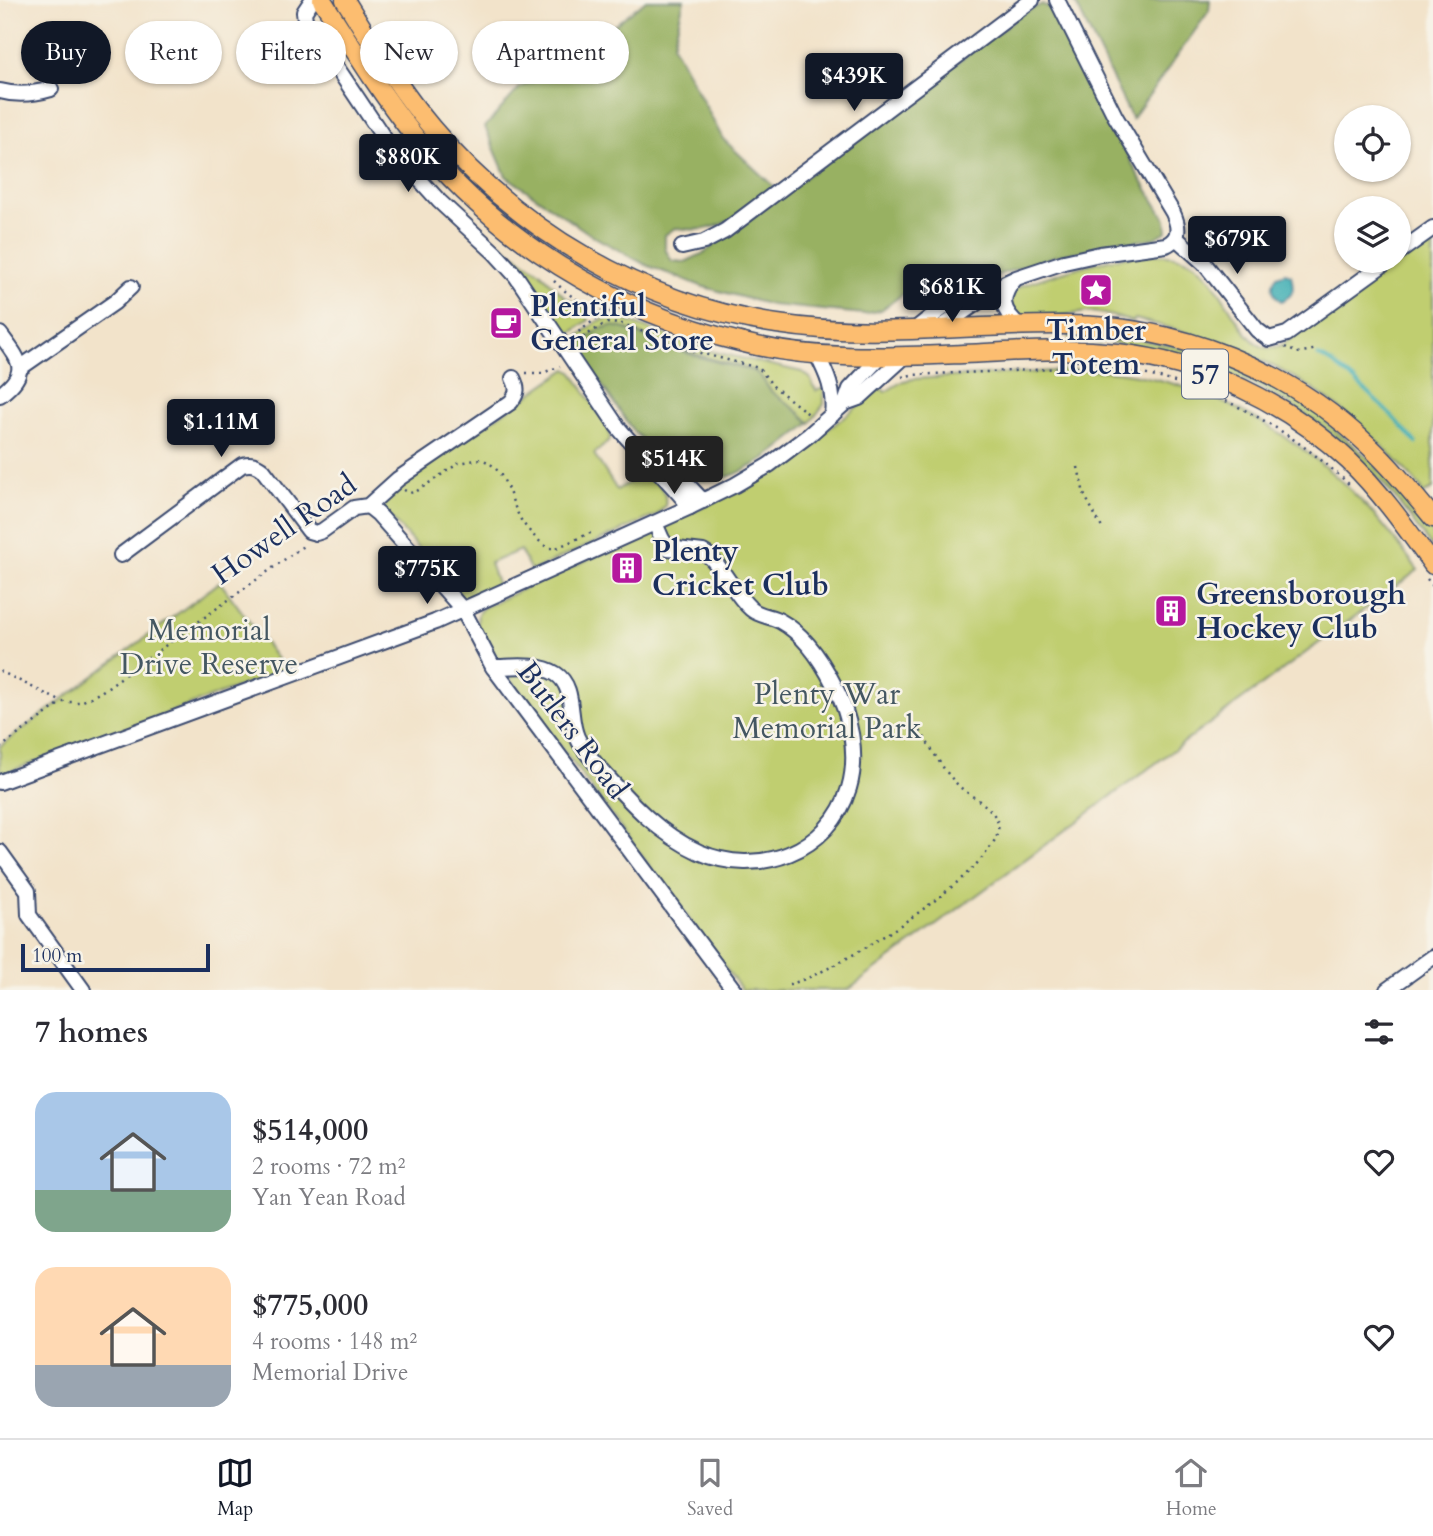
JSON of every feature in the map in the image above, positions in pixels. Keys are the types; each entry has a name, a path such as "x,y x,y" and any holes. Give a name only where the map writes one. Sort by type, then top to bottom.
{"main road":[{"name":"57","path":"323,0 414,136 475,202 518,238 583,280 615,297 666,319 746,344 817,355 880,358 1085,350 1171,362 1224,380 1279,408 1349,461 1384,499 1430,571"},
{"name":"57","path":"345,0 411,101 449,147 516,209 580,253 653,289 701,307 751,319 832,330 912,331 1090,325 1135,330 1190,342 1247,363 1308,397 1352,430 1384,461 1433,518"},
{"path":"904,357 940,328"},
{"path":"880,358 912,331"}],"street":[{"path":"312,0 304,12 305,20 390,147 439,201 511,270 625,436 656,466 668,469 691,488 696,504"},
{"path":"682,247 704,242 725,231 1032,0"},
{"path":"940,328 981,300 990,290 1016,278 1064,262 1100,254 1166,245 1176,238 1176,220 1115,116 1057,0"},
{"path":"0,91 29,94 51,89"},
{"path":"1411,244 1433,228"},
{"path":"1176,238 1215,275 1257,331 1274,339 1295,329 1372,273"},
{"path":"1016,278 1007,290 1004,307 1007,314 1020,326"},
{"path":"20,368 116,302 131,287"},
{"path":"912,331 976,290 990,290"},
{"path":"0,334 15,354 20,368 19,378 0,395"},
{"path":"817,355 825,370 833,397 832,415"},
{"path":"0,782 463,610 696,504 751,477 789,451 845,403 859,398 904,357"},
{"path":"845,403 850,389 880,358"},
{"name":"Howell Road","path":"316,533 354,508 368,506 398,479 511,402 517,394 513,378"},
{"path":"121,555 242,465 250,463 263,470 305,527 316,533"},
{"name":"Butlers Road","path":"368,506 463,610 493,667 734,990"},
{"path":"493,667 539,668 558,674 567,689 575,733 585,752 646,818 681,843 702,854 726,860 757,862 794,853 821,834 841,806 849,786 852,767 853,750 849,727 834,685 820,660 798,635 781,621 749,607 708,555 668,548 655,523"},
{"path":"0,852 28,891 29,915 83,990"},
{"path":"1387,990 1433,957"}],"path":[{"path":"513,378 526,373 553,370 566,350 607,312"},
{"path":"566,350 600,325 623,324 692,351 759,368 773,386 803,408 819,426"},
{"path":"1274,339 1297,353 1318,349"},
{"path":"882,377 1081,367 1113,369 1164,379 1213,395 1261,418 1305,446 1357,492"},
{"path":"417,491 459,463 481,458 496,468 522,522 548,548 556,548 595,531"},
{"path":"1078,467 1087,501 1102,530"},
{"name":"Howell Road","path":"62,702 82,702 101,692 303,546 316,533"},
{"path":"1430,571 1433,586"},
{"path":"0,671 62,702 0,748"},
{"path":"789,984 823,973 887,934 959,880 980,861 996,839 998,830 993,814 957,784 918,727"}],"green space":[{"path":"646,0 684,0 673,45 723,139 774,187 740,214 718,226 692,230 675,228 665,235 665,249 672,261 685,262 704,253 1022,14 1042,4 1055,10 1137,173 1166,220 1167,231 1155,238 1055,256 995,276 926,277 881,310 864,314 771,305 704,287 646,265 591,235 506,176 485,127 520,87 527,84 629,84 629,21 620,21"},
{"path":"1074,0 1210,0 1209,11 1132,119"},
{"path":"1433,233 1433,489 1422,494 1422,489 1359,424 1294,377 1259,359 1221,344 1135,319 1133,322 1091,312 1029,317 1018,314 1012,307 1013,294 1018,288 1060,273 1131,256 1173,256 1190,261 1201,269 1252,340 1264,347 1274,348 1282,345 1379,273 1411,273 1411,249"},
{"path":"494,242 540,272 565,297 586,310 589,320 568,335 533,286"},
{"path":"611,318 627,321 706,350 802,372 810,378 816,391 824,388 824,404 810,423 773,393 755,371 667,346 628,329 600,329 576,347 572,341 598,321"},
{"path":"611,326 686,353 754,371 773,393 810,423 767,456 735,474 701,480 684,476 634,432 576,347 600,329"},
{"path":"1069,332 1146,341 1196,352 1244,370 1282,391 1327,419 1326,422 1369,459 1433,532 1433,549 1388,489 1352,451 1321,425 1288,403 1254,385 1181,358 1142,348 1069,338"},
{"path":"567,369 573,373 609,429 610,440 594,454 617,490 632,481 650,480 662,489 665,506 657,515 531,571 520,550 490,563 497,583 496,588 471,599 463,598 384,510 386,499 405,480"},
{"name":"Plenty War Memorial Park","path":"1073,370 1115,372 1156,379 1196,391 1234,407 1271,428 1306,452 1338,479 1375,515 1418,570 848,990 742,990 517,688 477,627 478,613 484,607 749,486 784,464 881,388 885,392 903,381 913,379"},
{"name":"Memorial Drive Reserve","path":"220,582 285,670 0,775 0,746"}],"water":[{"path":"1285,273 1291,275 1292,291 1289,297 1281,301 1273,286 1277,276"}],"waterway":[{"path":"1318,356 1354,381 1384,408 1416,443"}],"place":[{"name":"Timber Totem","path":"1096,290"},
{"name":"Plentiful General Store","path":"506,323"},
{"name":"Plenty Cricket Club","path":"627,568"},
{"name":"Greensborough Hockey Club","path":"1171,611"}]}
